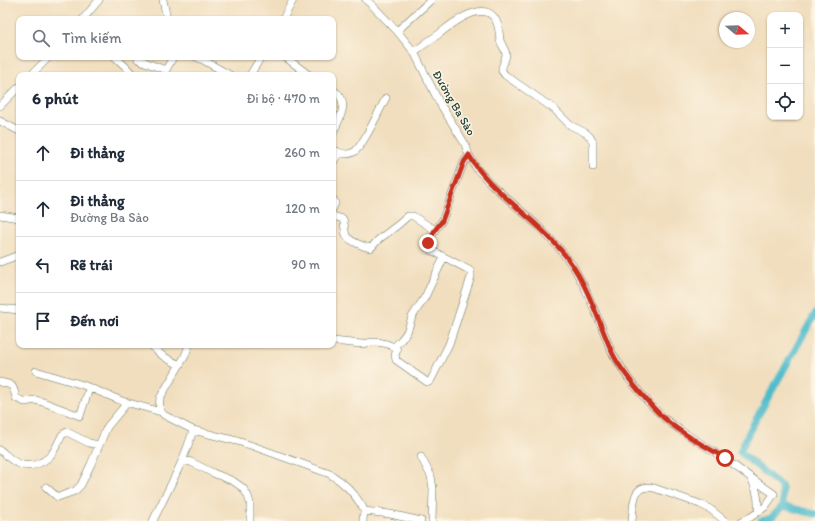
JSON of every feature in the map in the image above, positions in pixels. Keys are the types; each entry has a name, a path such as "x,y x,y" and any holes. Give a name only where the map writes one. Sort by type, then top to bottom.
{"street":[{"path":"86,16 99,0"},
{"path":"163,0 166,16"},
{"path":"285,16 293,0"},
{"name":"Đường Ba Sào","path":"366,0 397,31 414,52 439,102 465,144 469,155 477,168 491,184 537,225 559,248 573,266 585,288 611,351 628,378 664,419 725,458 774,494 765,507 758,512"},
{"path":"397,31 429,1"},
{"path":"414,52 467,15 482,12 493,16 496,20 500,42 506,52 502,71 505,75 554,109 570,125 586,133 590,137 593,142 593,167"},
{"path":"34,72 45,60"},
{"path":"118,60 130,72"},
{"path":"140,60 152,66 166,70 171,60"},
{"path":"203,60 225,72"},
{"path":"252,72 259,60"},
{"path":"289,60 305,72"},
{"path":"0,106 16,90"},
{"path":"336,92 341,96 343,107 336,127"},
{"path":"336,151 351,154 359,148 386,98"},
{"path":"0,121 16,129"},
{"path":"336,341 362,344 374,342 394,347 397,350 395,355 396,360 429,382 449,344 471,277 471,272 431,250 428,247 428,243 442,221 464,162 469,155"},
{"path":"0,215 16,218"},
{"path":"336,217 343,219 346,236 363,247 371,248 378,240 408,216 413,216 435,230"},
{"path":"0,262 16,255"},
{"path":"394,347 406,332 412,317 425,297 444,257"},
{"path":"0,308 16,310"},
{"path":"154,348 162,356 180,365"},
{"path":"160,412 160,398 180,365 188,348"},
{"path":"36,371 127,403 160,412 193,430 253,446 330,474 339,479 348,487 359,501 364,511 363,521"},
{"path":"0,382 11,385 15,389 16,398 21,401 25,402 35,400 43,402 80,416 89,389"},
{"path":"46,487 58,497 75,491 81,485 107,427 127,403"},
{"path":"152,521 183,460 193,430"},
{"path":"0,450 11,460 28,467 36,465 50,457 62,435 67,432 89,443 99,445"},
{"path":"420,457 431,476 434,488 432,521"},
{"path":"183,460 191,462 212,473 233,481 243,488 250,503 250,521"},
{"path":"742,521 758,512 759,502 757,492 747,474"},
{"path":"632,521 635,496 638,490 648,487 700,504 710,509 725,521"},
{"path":"364,511 390,514 421,521"}],"waterway":[{"path":"761,521 771,518 783,506 782,487 740,452 750,430 815,314"},
{"path":"783,506 815,514"}],"route":[{"path":"428,243 442,221 459,174 469,155 483,176 537,225 559,248 573,266 585,288 611,351 628,378 649,403 664,419 725,458"}]}
